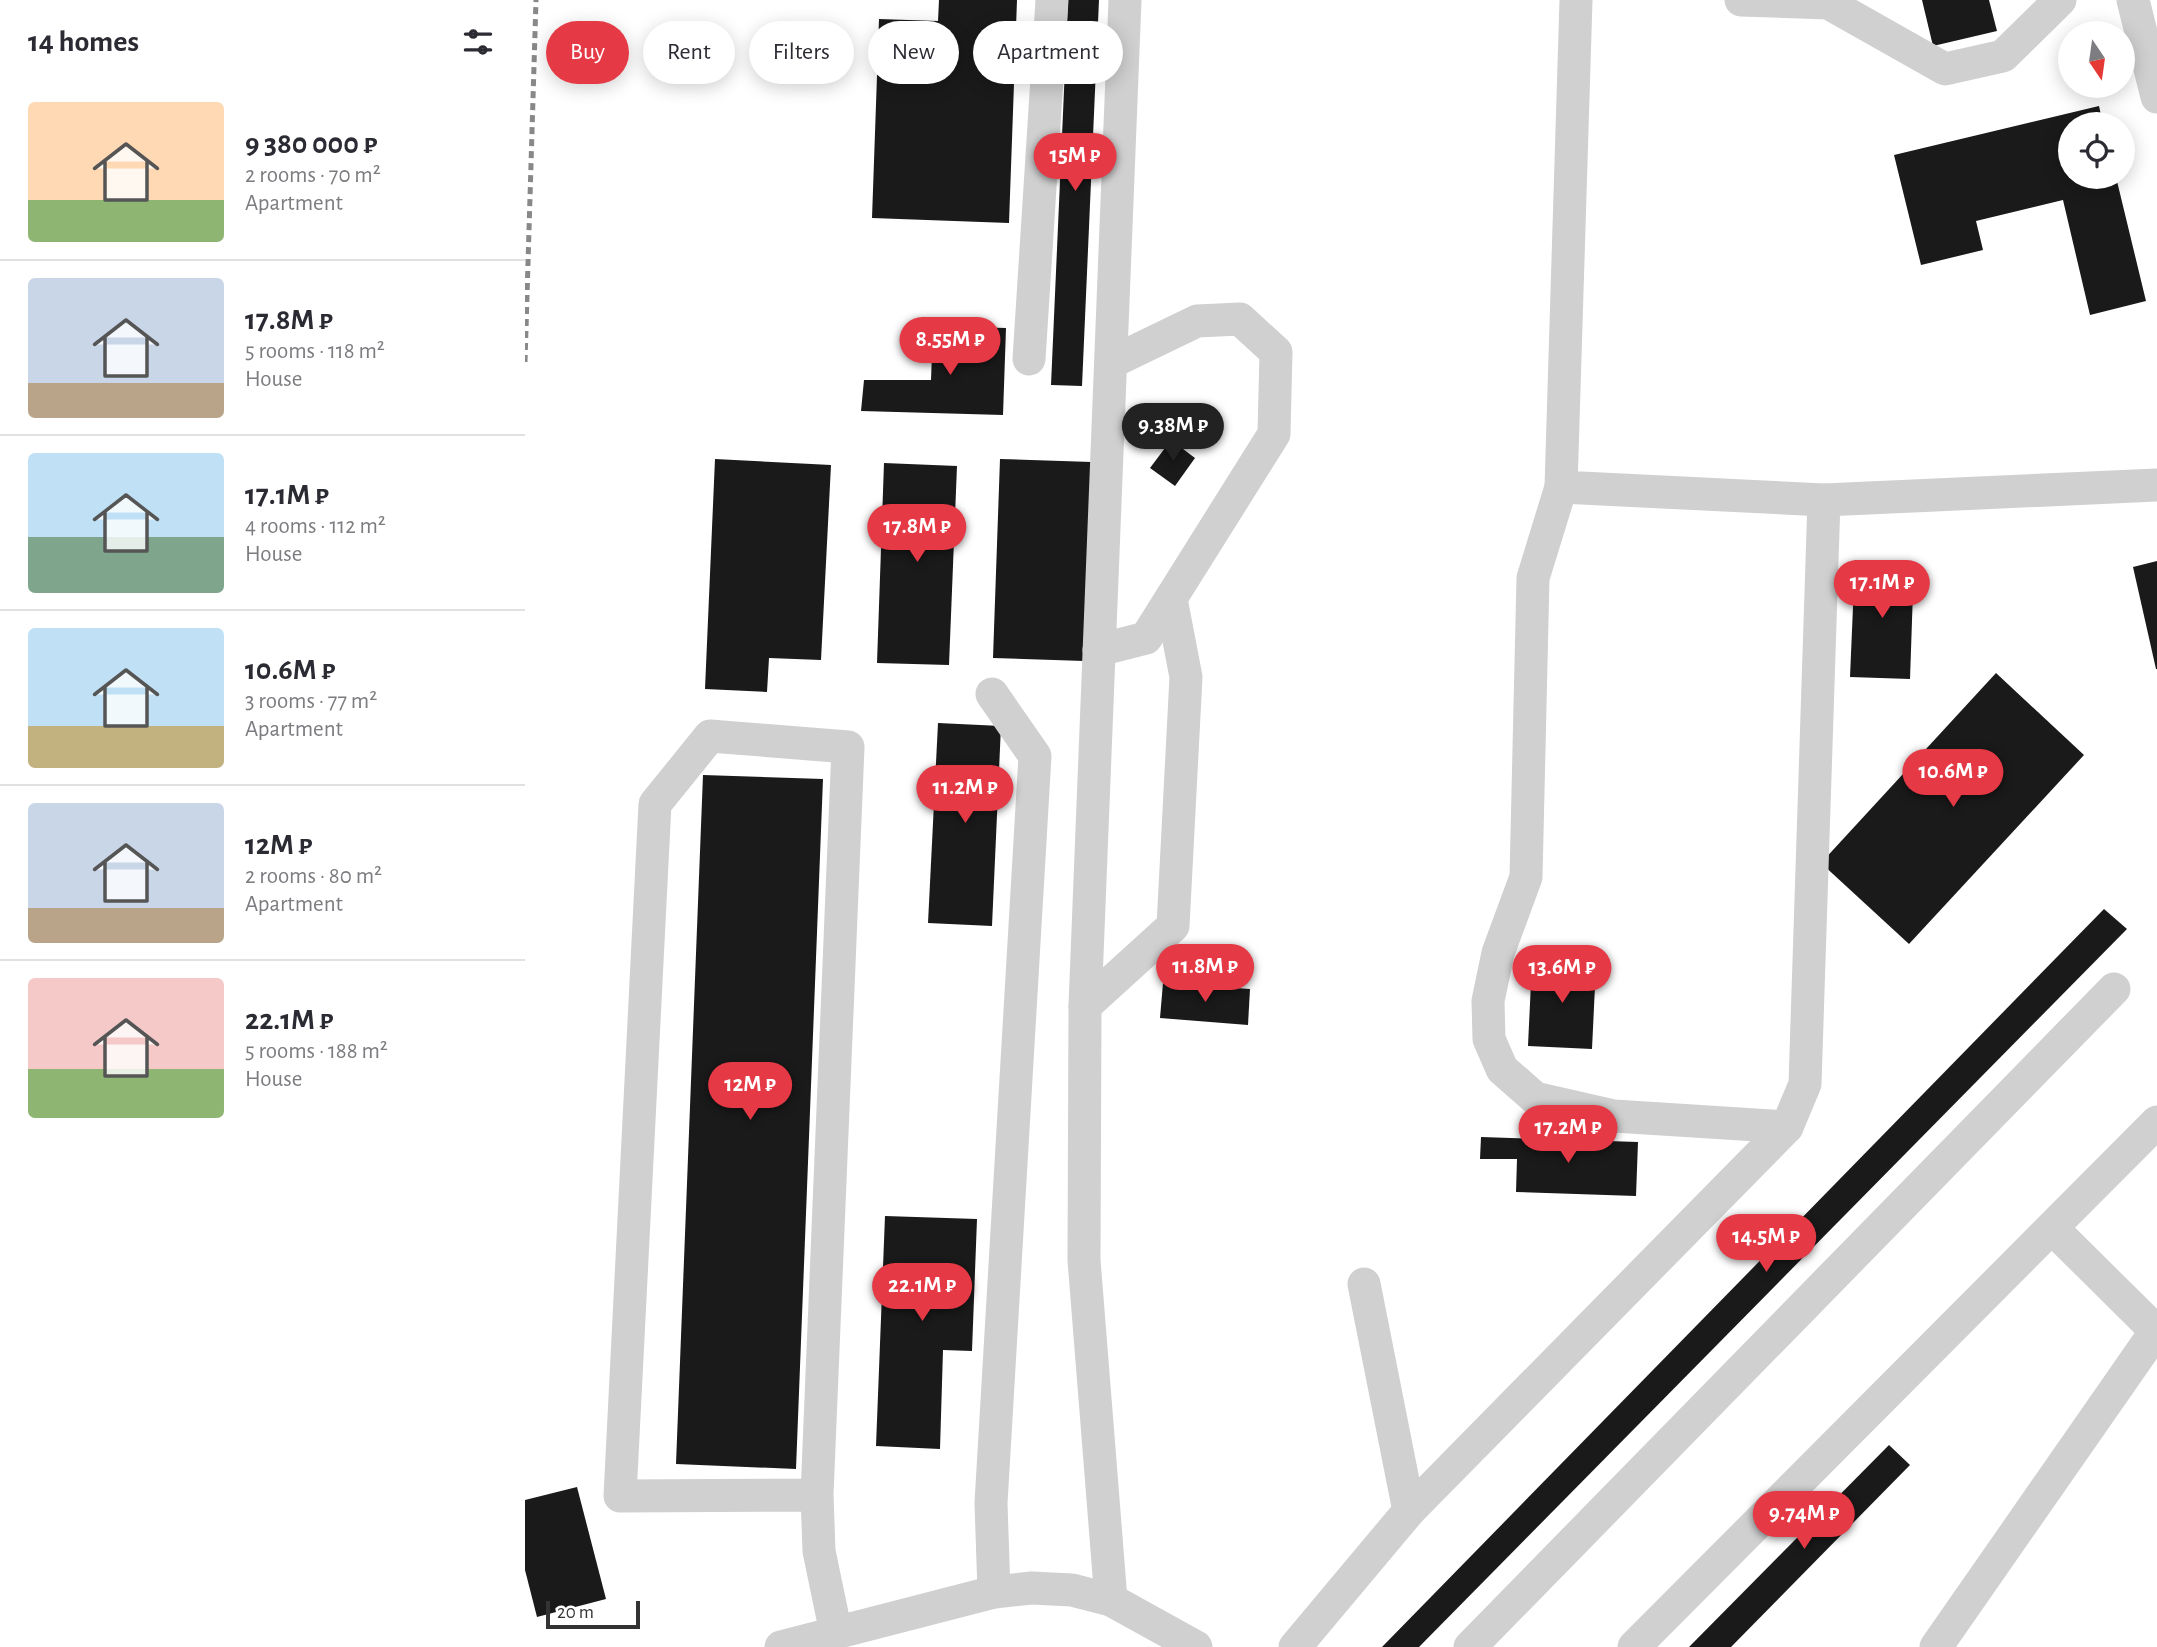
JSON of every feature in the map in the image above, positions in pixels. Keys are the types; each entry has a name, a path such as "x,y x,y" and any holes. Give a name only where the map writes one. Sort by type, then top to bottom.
{"street":[{"path":"1029,359 1052,0"},
{"path":"1111,1600 1084,1260 1085,1006 1125,0"},
{"path":"1576,0 1561,487 1533,578 1526,877 1498,953 1488,1001 1489,1039 1502,1069 1535,1098 1614,1116 1787,1127"},
{"path":"1741,0 1828,3 1945,69 2003,56 2060,0"},
{"path":"2133,0 2157,97"},
{"path":"1099,650 1146,638 1274,433 1276,352 1240,319 1197,321 1112,362"},
{"path":"1561,487 1824,500 2157,485"},
{"path":"1295,1647 1409,1511 1787,1127 1805,1084 1824,500"},
{"path":"1085,1006 1173,926 1186,677 1171,599"},
{"path":"992,694 1035,756 991,1503 995,1592"},
{"path":"817,1495 620,1496 655,804 709,736 848,747 817,1495 818,1551 836,1633"},
{"path":"1470,1647 2114,989"},
{"path":"1634,1647 2157,1122"},
{"path":"1936,1647 2156,1331 2052,1228"},
{"path":"1364,1284 1409,1511"},
{"path":"781,1647 995,1592 1032,1588 1072,1590 1111,1600 1196,1647"}],"building":[{"path":"939,0 1017,0 1016,21 973,21 973,84 1014,84 1009,223 872,218 877,84 959,84 959,21 938,21"},
{"path":"1068,0 1099,0 1098,21 1067,21"},
{"path":"1922,0 1989,0 1997,31 1933,46"},
{"path":"879,19 938,21 879,21"},
{"path":"1064,84 1095,84 1082,386 1051,385"},
{"path":"2099,106 2100,112 2074,112"},
{"path":"2058,116 2058,189 2119,189 2146,301 2090,315 2063,200 1976,221 1983,250 1921,265 1894,155"},
{"path":"933,326 1006,328 1003,415 861,411 864,380 931,380"},
{"path":"1171,440 1195,458 1175,486 1150,468"},
{"path":"715,459 831,465 821,660 769,658 767,692 705,689"},
{"path":"1000,459 1092,462 1084,661 993,658"},
{"path":"884,463 957,466 949,665 877,663"},
{"path":"1855,560 1914,562 1910,679 1850,677"},
{"path":"2157,561 2157,669 2156,669 2133,567"},
{"path":"1996,673 2084,755 1909,944 1821,863"},
{"path":"938,723 1001,726 992,926 928,923"},
{"path":"703,775 823,779 796,1469 676,1464"},
{"path":"2104,909 2127,929 1419,1647 1382,1647"},
{"path":"1532,961 1596,965 1592,1049 1528,1046"},
{"path":"1163,983 1250,989 1248,1025 1160,1018"},
{"path":"1481,1137 1638,1142 1636,1196 1516,1192 1517,1159 1480,1159"},
{"path":"885,1216 977,1219 972,1351 943,1350 940,1449 876,1446"},
{"path":"1889,1445 1910,1465 1731,1647 1689,1647"},
{"path":"577,1487 606,1599 537,1617 525,1570 525,1500"}],"railway":[{"path":"525,362 536,0"}]}
